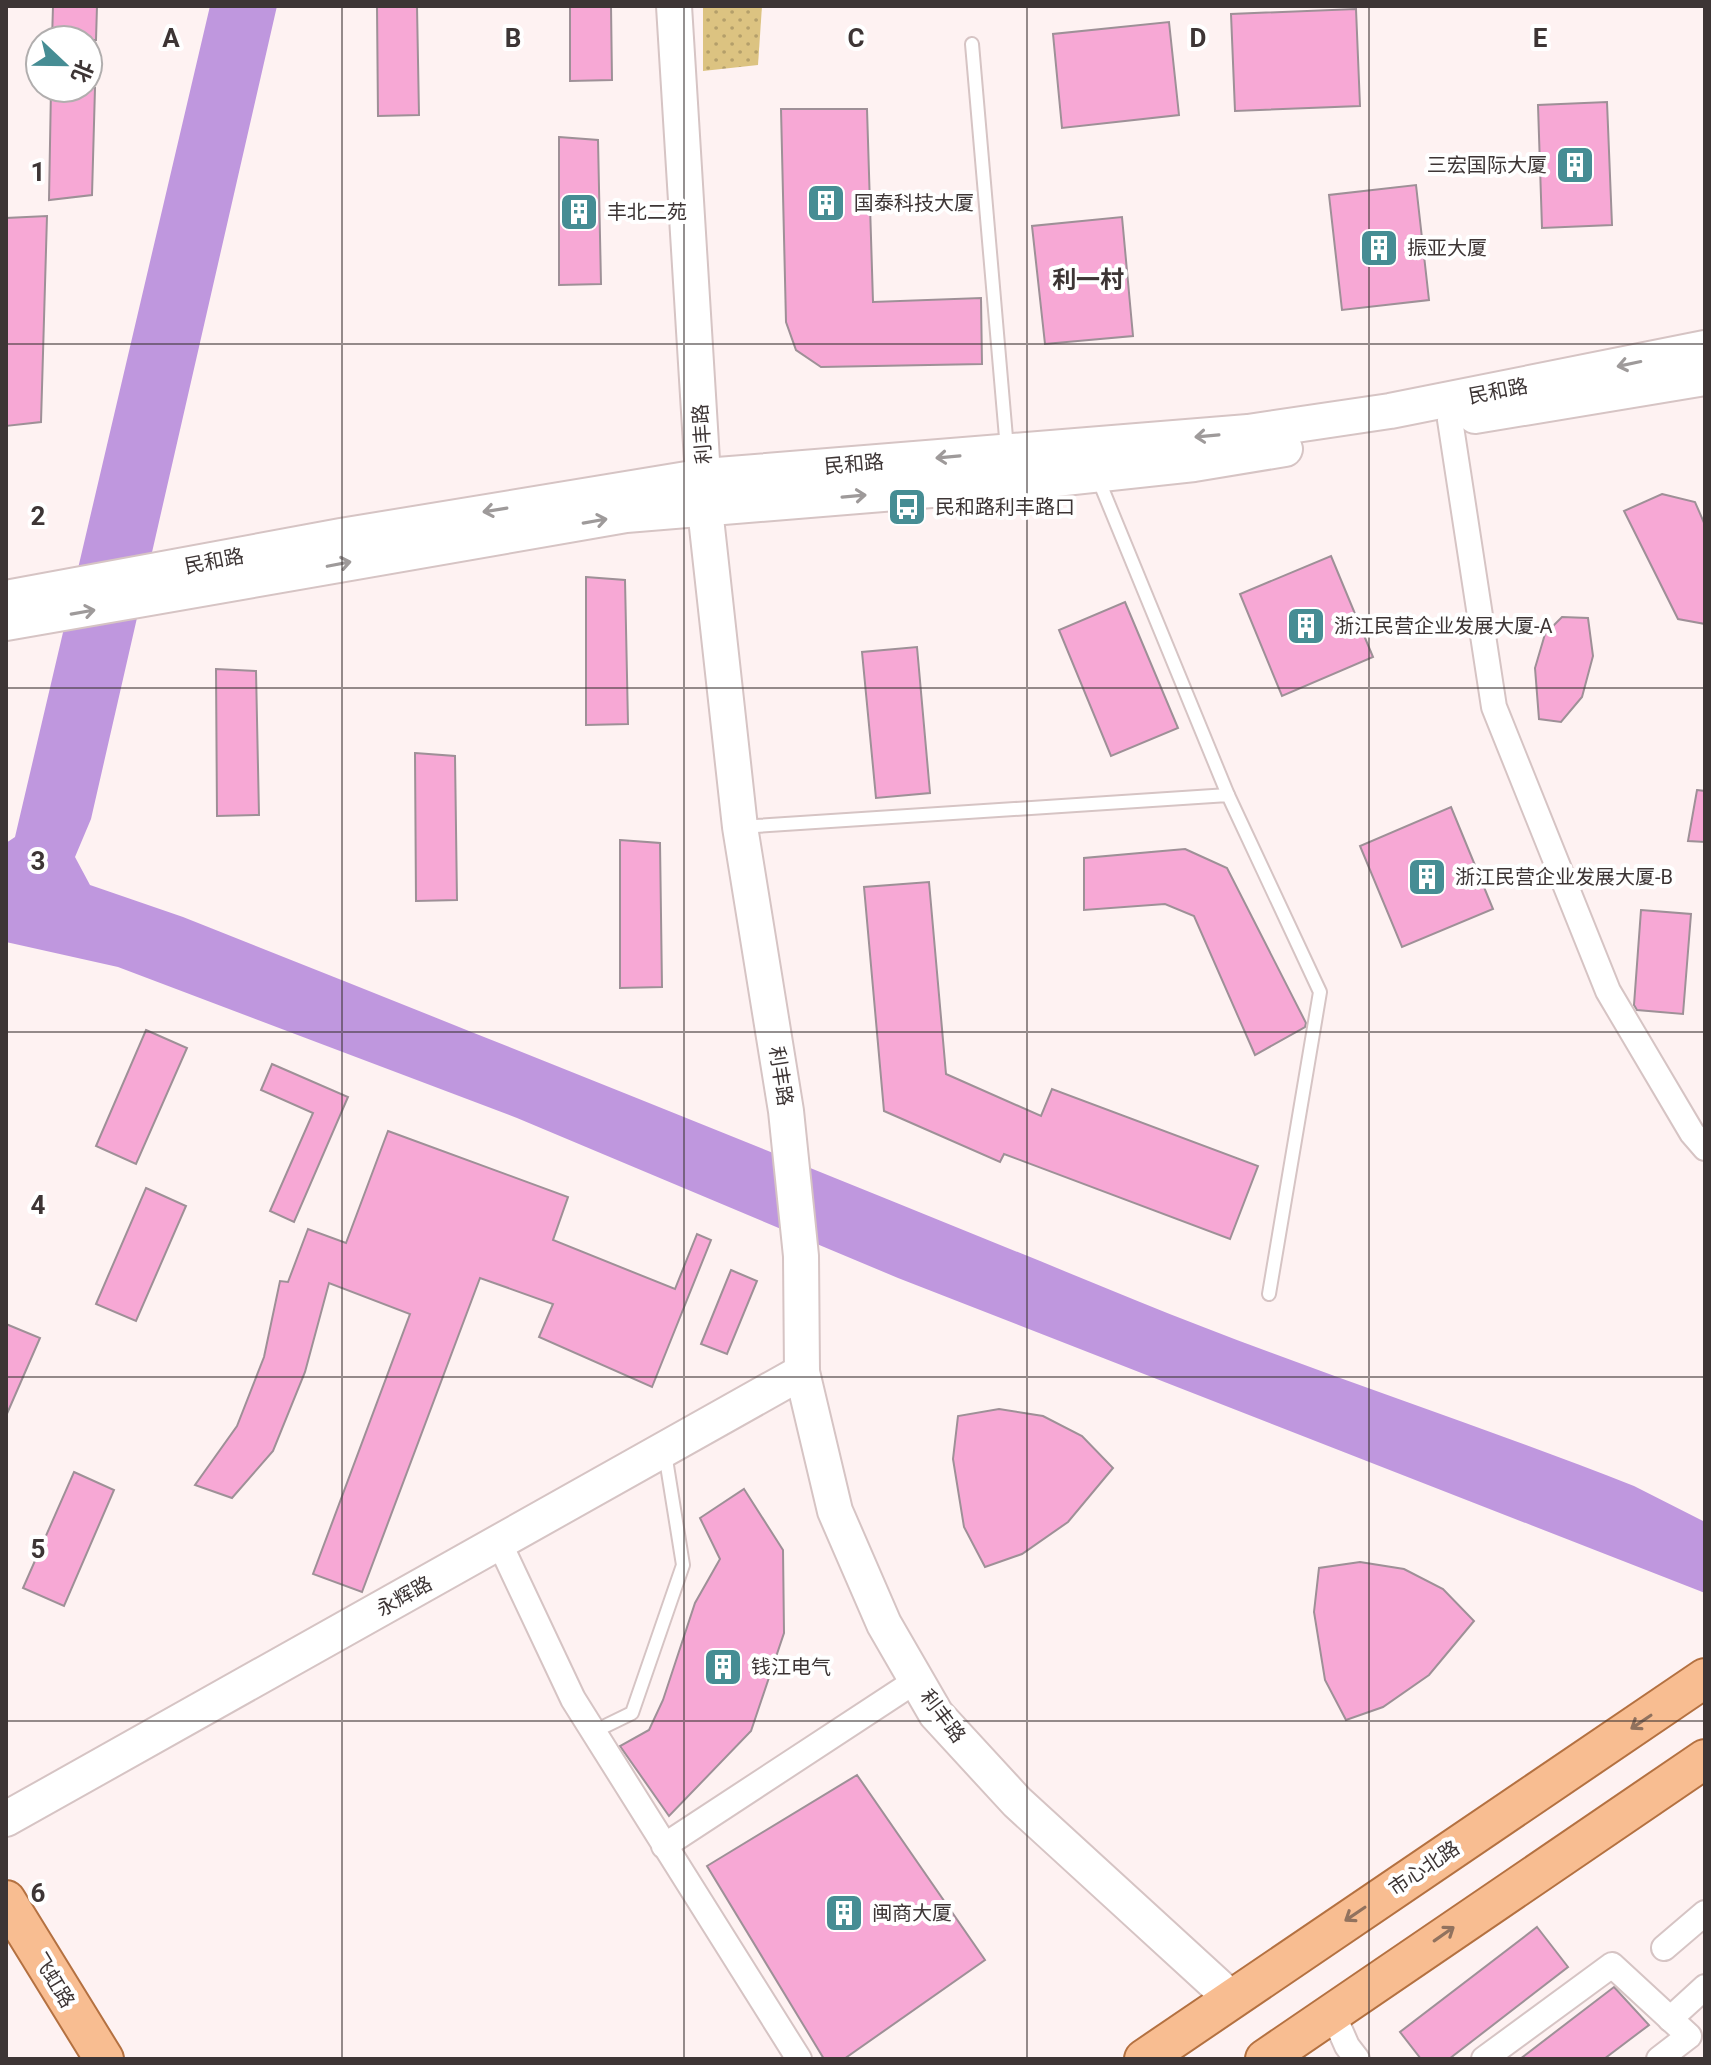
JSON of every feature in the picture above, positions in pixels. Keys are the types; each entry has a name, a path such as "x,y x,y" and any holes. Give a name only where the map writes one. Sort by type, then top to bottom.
{"main road":[{"name":"利丰路","path":"674,6 705,492 740,827 786,1111 801,1256 802,1372 835,1511 884,1624 936,1714 1017,1802 1231,1998"},
{"name":"民和路","path":"6,598 52,592 341,536 1008,452 1248,432 1390,411 1694,349"},
{"name":"民和路","path":"6,623 626,515 705,492 1097,475 1194,464 1705,378"},
{"path":"1656,387 1705,387"},
{"name":"永辉路","path":"6,1819 802,1372"},
{"name":"市心北路","path":"1144,2059 1705,1678"},
{"path":"1265,2059 1705,1759"},
{"name":"飞虹路","path":"6,1900 104,2059"},
{"name":"飞虹路","path":"6,1935 81,2059"}],"street":[{"path":"1450,420 1494,707 1608,991 1692,1133 1705,1148"},
{"path":"499,1542 573,1699 799,2059"},
{"path":"664,1846 917,1680"},
{"path":"1664,1948 1705,1913"},
{"path":"1484,2059 1612,1965 1689,2036 1659,2059"},
{"path":"1670,2019 1705,1987"},
{"path":"1333,2014 1347,2046 1357,2059"}],"lane":[{"path":"972,44 1008,452"},
{"path":"1097,475 1228,795 1320,992 1269,1294"},
{"path":"740,827 1228,795"},
{"path":"593,1732 632,1713 683,1565 664,1449"}],"shaded area":[{"path":"210,6 277,6 91,819 75,857 90,885 183,917 1197,1325 1634,1486 1705,1522 1705,1593 898,1278 517,1118 118,967 6,942 6,843 15,837"},
{"path":"703,6 762,6 758,65 703,71"}],"building":[{"path":"53,6 97,6 96,24 52,24"},
{"path":"377,6 417,6 419,115 378,116"},
{"path":"570,6 611,6 612,80 570,81"},
{"path":"1356,9 1360,106 1235,111 1231,14"},
{"path":"1169,22 1179,115 1062,128 1053,34"},
{"name":"三宏国际大厦","path":"1607,102 1612,225 1542,228 1538,105"},
{"path":"51,104 95,104 92,195 49,200"},
{"name":"国泰科技大厦","path":"781,109 867,109 873,302 981,298 982,364 821,367 796,350 786,322"},
{"name":"丰北二苑","path":"559,137 598,140 601,284 559,285"},
{"name":"振亚大厦","path":"1416,185 1429,300 1342,310 1329,195"},
{"path":"47,216 41,422 6,426 6,218"},
{"path":"1122,217 1133,336 1045,344 1032,226"},
{"path":"1662,494 1695,502 1705,525 1705,624 1678,619 1624,511"},
{"name":"浙江民营企业发展大厦-A","path":"1331,556 1373,657 1282,696 1240,594"},
{"path":"586,577 625,580 628,724 586,725"},
{"path":"1125,602 1178,728 1111,756 1059,630"},
{"path":"1562,617 1588,618 1593,656 1582,697 1561,722 1539,719 1535,668 1545,634"},
{"path":"917,647 930,793 876,798 862,652"},
{"path":"216,669 256,671 259,815 217,816"},
{"path":"415,753 455,756 457,900 416,901"},
{"path":"1697,790 1705,791 1705,842 1688,841"},
{"name":"浙江民营企业发展大厦-B","path":"1451,807 1493,909 1402,947 1360,846"},
{"path":"620,840 660,843 662,987 620,988"},
{"path":"1185,849 1227,868 1306,1023 1305,1027 1255,1055 1194,916 1165,904 1084,910 1084,858"},
{"path":"929,882 946,1074 1041,1116 1052,1089 1258,1166 1230,1239 1004,1154 1000,1162 884,1111 864,887"},
{"path":"1641,910 1691,914 1683,1014 1637,1010 1634,1005"},
{"path":"146,1030 187,1048 136,1164 96,1146"},
{"path":"272,1064 348,1097 294,1222 270,1211 313,1113 261,1090"},
{"path":"388,1131 568,1197 553,1240 675,1289 697,1234 711,1240 652,1387 539,1337 553,1304 480,1278 362,1592 313,1574 410,1314 329,1283 305,1372 273,1451 232,1498 195,1485 237,1426 264,1357 280,1281 288,1282 308,1229 346,1243"},
{"path":"146,1188 186,1206 136,1321 96,1304"},
{"path":"731,1270 757,1281 727,1354 701,1344"},
{"path":"6,1324 40,1338 6,1416"},
{"path":"999,1409 1043,1416 1082,1436 1113,1468 1068,1522 1022,1554 985,1567 964,1527 953,1459 958,1416"},
{"path":"74,1472 114,1490 64,1606 23,1588"},
{"name":"钱江电气","path":"744,1489 783,1550 784,1633 751,1731 669,1816 620,1746 649,1730 663,1700 695,1603 720,1559 700,1518"},
{"path":"1360,1562 1404,1569 1443,1589 1474,1621 1429,1675 1383,1707 1346,1720 1325,1680 1314,1612 1319,1568"},
{"name":"闽商大厦","path":"857,1775 985,1960 844,2059 824,2059 707,1866"},
{"path":"1537,1927 1568,1967 1449,2059 1421,2059 1400,2032"},
{"path":"1614,1987 1649,2025 1604,2059 1520,2059"}],"place":[{"name":"三宏国际大厦","path":"1575,165"},
{"name":"国泰科技大厦","path":"826,203"},
{"name":"丰北二苑","path":"579,212"},
{"name":"振亚大厦","path":"1379,248"},
{"name":"民和路利丰路口","path":"907,507"},
{"name":"浙江民营企业发展大厦-A","path":"1306,626"},
{"name":"浙江民营企业发展大厦-B","path":"1427,877"},
{"name":"钱江电气","path":"723,1667"},
{"name":"闽商大厦","path":"844,1913"}],"district":[{"name":"利一村","path":"1088,280"}]}
